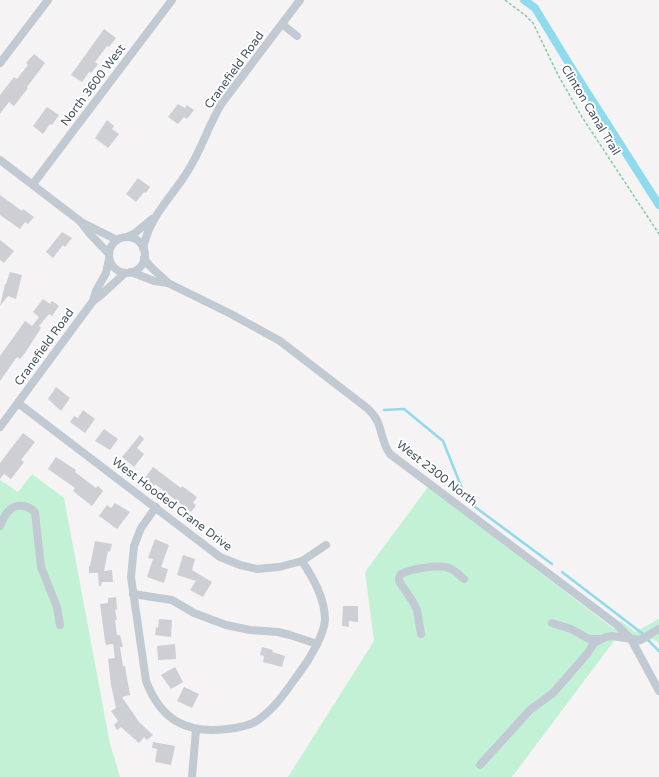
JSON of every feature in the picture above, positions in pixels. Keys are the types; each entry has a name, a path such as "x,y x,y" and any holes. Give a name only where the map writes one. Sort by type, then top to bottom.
{"street":[{"path":"0,63 48,0"},
{"name":"North 3600 West","path":"33,184 172,0"},
{"name":"Cranefield Road","path":"143,248 146,236 154,218 189,169 222,103 300,0"},
{"path":"282,24 297,36"},
{"path":"0,160 80,221 118,240"},
{"name":"Cranefield Road","path":"127,237 135,233 154,218"},
{"path":"80,221 109,256 115,268 154,281 168,283"},
{"path":"109,256 113,243 118,240 127,237 137,240 143,248 144,258 140,267 128,272"},
{"name":"Cranefield Road","path":"93,301 96,291 106,273 109,256"},
{"path":"144,258 153,270 168,283"},
{"name":"Cranefield Road","path":"0,427 93,301 128,272"},
{"name":"West 2300 North","path":"168,283 256,326 280,341 374,414 382,429 385,447 390,454 617,625 631,639 659,691"},
{"name":"West Hooded Crane Drive","path":"18,404 156,507 220,557 240,565 257,569 279,567 302,561 326,545"},
{"path":"0,526 6,514 16,506 24,506 30,508 34,512 41,567 57,607 60,625"},
{"path":"156,507 141,528 134,546 131,577 146,681 160,706 170,716 182,724 196,730 213,731 238,728 258,721 278,701 308,661 317,644 325,621 322,600 314,579 302,561"},
{"path":"421,634 417,610 414,602 399,581 398,578 401,574 436,567 444,567 455,571 464,580"},
{"path":"133,594 172,600 194,613 226,625 250,630 278,632 317,644"},
{"path":"552,623 571,629 589,639 595,640 612,636 642,639 659,628"},
{"path":"480,765 530,710 553,693 587,654 594,643 601,638"},
{"path":"192,777 196,730"}],"path":[{"name":"Clinton Canal Trail","path":"505,0 533,23 561,81 659,234"}],"green space":[{"path":"32,474 64,498 110,744 120,777 0,777 0,480 18,492"},
{"path":"428,487 614,629 621,621 635,632 659,619 659,643 653,639 633,648 620,633 512,777 288,777 374,641 365,572"}],"building":[{"path":"104,29 116,38 109,47 107,46 95,62 98,64 91,73 89,72 82,82 71,75"},
{"path":"34,54 45,63 14,106 9,102 0,114 0,95 14,77 17,79 28,65 26,63"},
{"path":"178,104 185,108 187,105 194,110 187,119 184,117 178,124 168,117"},
{"path":"47,107 59,115 43,134 33,126"},
{"path":"107,120 114,126 112,129 119,134 108,148 95,138"},
{"path":"138,178 150,187 136,202 126,194"},
{"path":"0,195 22,211 23,209 34,217 28,224 25,222 20,229 0,215"},
{"path":"62,232 72,238 65,247 63,245 53,258 46,252"},
{"path":"0,240 14,251 4,263 0,260"},
{"path":"10,272 22,275 16,299 8,296 0,306 5,284"},
{"path":"43,299 50,304 52,301 59,306 52,316 49,314 39,326 41,328 25,353 20,359 17,357 0,381 0,356 25,321 32,326 39,317 33,312"},
{"path":"56,387 70,398 61,411 48,399"},
{"path":"83,410 95,419 85,433 70,422 74,416 78,418"},
{"path":"104,429 118,439 110,450 95,441"},
{"path":"23,433 35,442 21,460 24,462 11,479 4,474 0,479 0,463"},
{"path":"140,435 144,439 137,448 144,454 134,467 122,457"},
{"path":"56,457 76,470 75,472 96,488 98,486 103,491 92,506 73,491 75,488 48,469"},
{"path":"153,467 181,488 182,486 197,497 193,503 196,505 191,512 145,478"},
{"path":"115,503 130,512 117,529 99,516 107,505 111,508"},
{"path":"155,539 169,545 161,567 168,569 164,583 147,577 153,559 148,558"},
{"path":"95,541 112,544 110,552 108,551 104,571 112,570 113,582 102,582 101,586 99,586 98,573 89,573 89,566"},
{"path":"183,555 195,559 192,570 212,582 203,597 190,590 196,581 177,575"},
{"path":"116,597 117,609 115,610 117,620 115,620 117,635 120,635 123,647 120,647 130,695 122,697 139,722 153,735 147,740 144,737 139,743 121,727 117,730 114,725 118,721 111,711 116,708 111,685 108,659 115,658 113,644 106,645 100,604 108,603 108,598"},
{"path":"343,606 358,606 358,622 349,621 349,627 342,626"},
{"path":"159,619 172,620 171,637 155,635 156,627 158,628"},
{"path":"175,644 176,659 158,660 157,646"},
{"path":"262,647 273,650 272,652 285,656 282,667 263,662 264,656 260,655"},
{"path":"175,667 183,682 171,689 161,675"},
{"path":"184,687 199,694 192,708 177,701"},
{"path":"153,742 175,746 171,765 155,762 157,749 152,748"}],"waterway":[{"path":"524,0 535,8 659,205"},
{"path":"384,410 404,409 443,441 467,501 552,564"},
{"path":"562,572 643,634"},
{"path":"648,640 659,651"}]}
